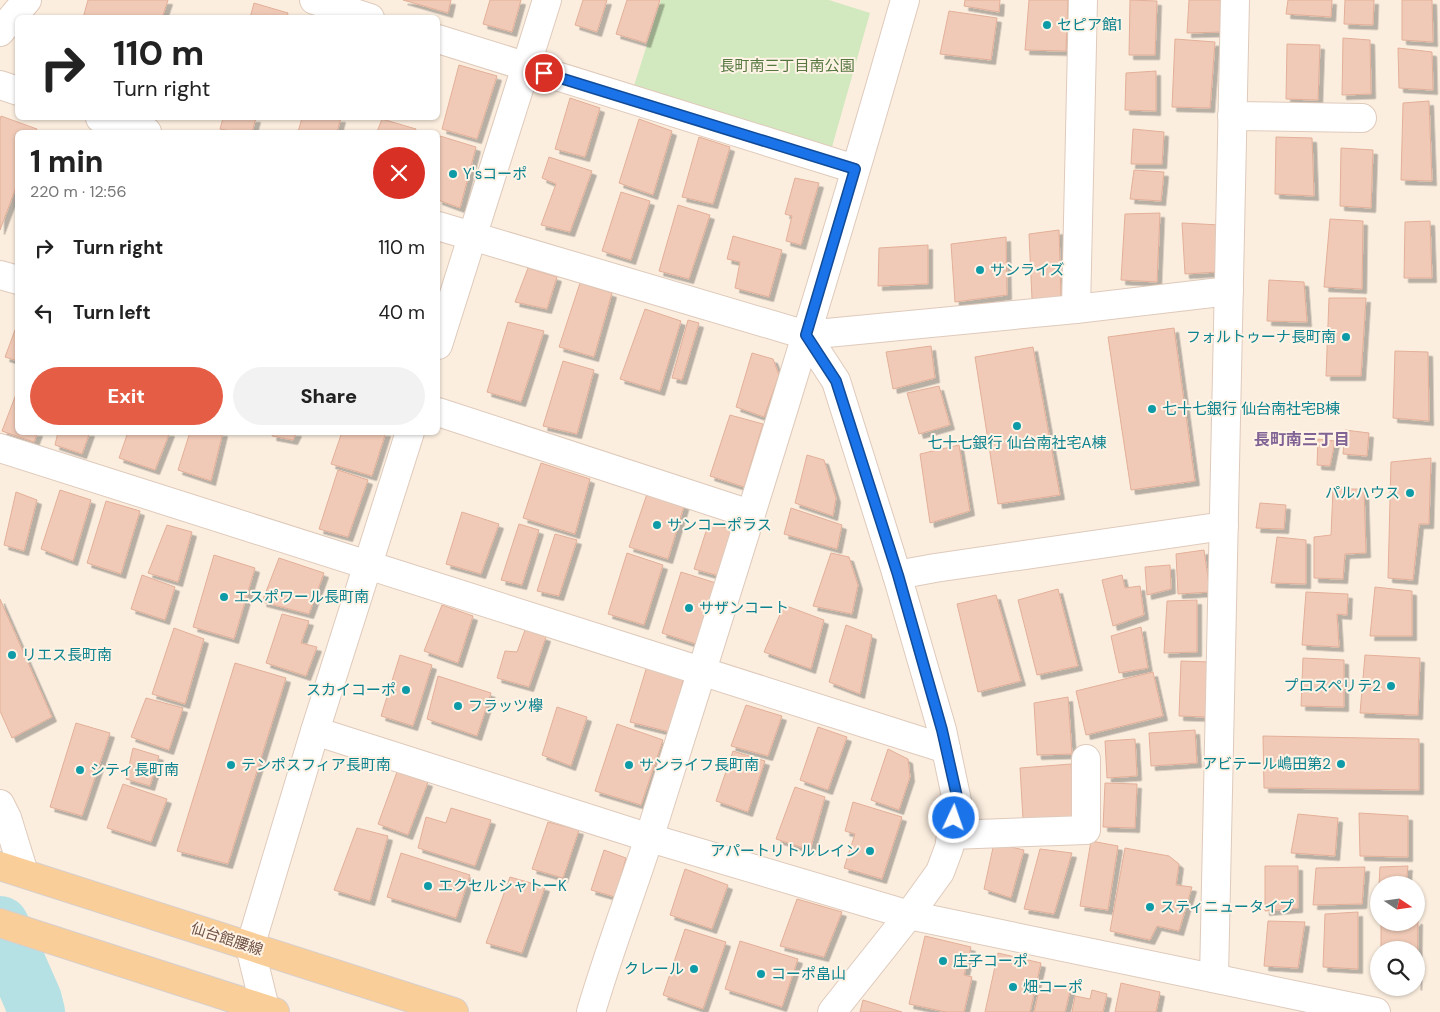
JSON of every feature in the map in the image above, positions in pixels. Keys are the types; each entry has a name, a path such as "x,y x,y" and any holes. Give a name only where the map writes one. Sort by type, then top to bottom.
{"main road":[{"name":"仙台館腰線","path":"10,869 454,1012"},
{"path":"0,923 269,1011"}],"street":[{"path":"0,32 27,0"},
{"path":"314,0 361,15"},
{"path":"440,338 547,0"},
{"path":"1076,309 1083,0"},
{"path":"1214,978 1235,0"},
{"path":"591,1012 650,838 806,335 855,169 899,2"},
{"path":"440,40 855,169"},
{"path":"0,85 15,90"},
{"path":"1232,116 1362,118"},
{"path":"107,120 140,130"},
{"path":"440,227 806,335 1076,309 1229,291"},
{"path":"0,275 15,279"},
{"path":"806,335 836,381 898,575 942,730 958,801 949,848 940,872 909,915 832,1012"},
{"path":"440,413 750,514"},
{"path":"269,1011 250,946 315,731 409,435"},
{"path":"0,448 946,749"},
{"path":"898,575 1224,526"},
{"path":"315,731 650,838 909,915 1376,1012"},
{"path":"951,835 1086,830 1086,759"},
{"path":"0,804 6,818 10,869"}],"green space":[{"name":"長町南三丁目南公園","path":"661,0 829,0 870,13 832,147 633,89"}],"building":[{"path":"88,0 168,0 163,15 84,15"},
{"path":"403,0 451,0 448,13"},
{"path":"490,0 521,0 512,32 483,24"},
{"path":"583,0 607,0 597,32 575,25"},
{"path":"627,0 660,0 646,43 616,34"},
{"path":"965,0 1000,0 999,12 964,6"},
{"name":"セピア館1","path":"1029,0 1068,0 1066,51 1025,50"},
{"path":"1130,0 1157,1 1155,55 1129,55"},
{"path":"1189,0 1221,0 1221,32 1187,33"},
{"path":"1288,0 1332,0 1331,17 1286,14"},
{"path":"1345,0 1374,0 1373,25 1344,24"},
{"path":"1402,0 1432,0 1433,42 1402,40"},
{"path":"254,3 288,13 288,15 251,15"},
{"path":"949,11 997,18 991,60 940,54"},
{"path":"1343,38 1370,40 1371,94 1342,95"},
{"path":"1175,39 1215,42 1210,108 1172,107"},
{"path":"1287,44 1320,45 1318,100 1286,99"},
{"path":"1398,48 1432,52 1433,90 1399,88"},
{"path":"459,65 497,76 477,139 442,129"},
{"path":"1156,71 1156,111 1125,110 1126,73"},
{"path":"570,98 600,108 585,157 555,149"},
{"path":"1429,101 1432,181 1401,180 1403,103"},
{"path":"1,116 37,129 15,130 15,190 0,230"},
{"path":"639,119 672,131 653,195 619,183"},
{"path":"222,120 255,120 253,130 220,129"},
{"path":"301,120 340,120 338,130 299,130"},
{"path":"382,120 416,129 416,130 378,130"},
{"path":"1133,129 1164,132 1162,164 1131,164"},
{"name":"Y'sコーポ","path":"440,136 476,147 460,208 440,201"},
{"path":"699,137 730,147 713,204 682,197"},
{"path":"1276,137 1312,138 1314,196 1275,194"},
{"path":"1341,148 1373,150 1371,208 1340,206"},
{"path":"549,157 592,171 570,232 541,225 556,184 542,178"},
{"path":"1134,170 1164,172 1161,201 1130,199"},
{"path":"795,178 819,183 801,245 786,241 792,216 785,214"},
{"path":"621,192 650,201 631,260 602,251"},
{"path":"678,205 710,215 689,279 659,271"},
{"path":"1160,213 1157,282 1121,280 1125,214"},
{"path":"1330,219 1363,221 1362,289 1324,287"},
{"path":"1430,221 1432,278 1404,278 1405,222"},
{"path":"1182,223 1220,225 1217,272 1185,274"},
{"path":"1059,230 1061,299 1032,299 1029,234"},
{"path":"733,236 782,250 769,297 735,288 740,262 727,259"},
{"name":"サンライズ","path":"1006,237 1007,295 955,302 951,244"},
{"path":"928,245 928,284 878,286 879,248"},
{"path":"528,268 557,277 547,309 515,302"},
{"path":"1269,280 1304,282 1307,322 1267,321"},
{"path":"580,283 612,293 594,357 559,347"},
{"name":"フォルトゥーナ長町南","path":"1329,298 1366,298 1361,376 1326,376"},
{"path":"645,309 681,321 660,391 620,379"},
{"path":"688,320 699,323 682,380 672,378"},
{"path":"508,322 544,331 521,402 487,392"},
{"name":"七十七銀行 仙台南社宅B棟","path":"1174,328 1195,481 1131,490 1108,337"},
{"path":"15,330 15,360 5,357"},
{"path":"931,346 935,378 893,389 886,352"},
{"name":"七十七銀行 仙台南社宅A棟","path":"1033,347 1060,495 998,504 975,357"},
{"path":"1395,351 1428,352 1429,421 1393,418"},
{"path":"752,353 773,359 779,375 764,417 736,407"},
{"path":"563,361 594,370 577,434 543,426"},
{"path":"939,386 950,425 919,434 907,393"},
{"path":"15,397 15,435 37,435 34,442 2,431"},
{"path":"730,415 763,424 744,487 710,476"},
{"path":"1345,430 1369,433 1367,456 1343,454"},
{"path":"57,435 89,435 82,454 55,445"},
{"path":"127,435 169,435 155,470 119,458"},
{"path":"189,435 222,435 211,481 178,470"},
{"path":"272,435 296,435 293,440"},
{"path":"341,435 385,435 372,476 331,464"},
{"path":"1318,439 1335,441 1330,466 1317,465"},
{"path":"959,445 970,511 930,523 920,454"},
{"path":"807,455 824,460 836,498 833,516 795,503"},
{"name":"パルハウス","path":"1431,458 1429,524 1419,524 1413,580 1388,578 1391,462"},
{"path":"541,463 590,479 575,534 523,518"},
{"path":"338,470 368,480 348,537 319,529"},
{"path":"1333,489 1364,489 1366,553 1345,554 1343,579 1314,578 1314,537 1331,535"},
{"path":"60,490 91,500 73,561 41,549"},
{"name":"サンコーポラス","path":"648,491 685,503 668,559 629,547"},
{"path":"16,492 37,500 24,551 4,545"},
{"path":"106,501 140,511 121,574 87,563"},
{"path":"1260,503 1286,505 1284,529 1256,528"},
{"path":"791,508 842,525 837,549 784,534"},
{"path":"462,512 499,524 481,574 446,564"},
{"path":"709,522 735,531 723,577 694,569"},
{"path":"519,524 539,530 522,585 501,580"},
{"path":"167,525 192,532 178,582 148,573"},
{"path":"555,534 577,540 559,596 537,591"},
{"path":"1277,537 1306,540 1306,584 1271,583"},
{"path":"1204,550 1210,592 1178,594 1176,554"},
{"path":"627,553 663,565 644,625 608,614"},
{"path":"831,553 849,557 858,585 852,614 813,606"},
{"name":"エスポワール長町南","path":"214,555 255,568 234,639 193,627"},
{"path":"279,558 324,573 309,614 262,602"},
{"path":"1170,565 1171,589 1147,595 1145,567"},
{"name":"サザンコート","path":"681,572 716,583 696,644 662,633"},
{"path":"142,575 175,587 165,620 131,609"},
{"path":"1122,575 1125,588 1140,586 1144,615 1113,626 1102,580"},
{"path":"1375,587 1412,591 1412,636 1370,636"},
{"path":"1058,589 1078,666 1037,675 1018,600"},
{"path":"1306,592 1348,594 1347,615 1337,614 1339,647 1302,645"},
{"path":"996,595 1021,681 978,692 957,604"},
{"name":"リエス長町南","path":"0,599 52,717 12,738 0,711"},
{"path":"1197,600 1197,652 1164,653 1167,601"},
{"path":"442,605 473,616 458,663 424,651"},
{"path":"784,605 824,620 811,669 764,652"},
{"path":"282,614 309,621 301,643 317,647 306,676 266,663"},
{"path":"846,625 872,635 860,694 829,682"},
{"path":"1141,627 1148,668 1119,673 1111,636"},
{"path":"174,628 204,639 185,704 152,694"},
{"path":"525,630 546,637 529,687 497,678 505,651 517,652"},
{"name":"スカイコーポ","path":"400,655 432,665 413,726 381,716"},
{"name":"プロスペリテ2","path":"1365,655 1420,658 1418,715 1360,713"},
{"path":"1303,658 1344,660 1344,707 1301,706"},
{"path":"1181,661 1210,662 1208,717 1179,716"},
{"name":"テンポスフィア長町南","path":"235,663 286,678 228,864 177,851"},
{"path":"647,666 684,677 670,732 630,722"},
{"path":"1153,672 1163,716 1086,735 1076,691"},
{"name":"フラッツ欅","path":"438,676 491,693 477,736 427,719"},
{"path":"1068,697 1072,754 1037,755 1034,703"},
{"path":"146,698 183,708 169,750 131,737"},
{"path":"746,705 782,716 768,756 731,746"},
{"path":"557,707 587,717 571,766 542,755"},
{"name":"シティ長町南","path":"76,723 110,733 82,816 50,807"},
{"name":"サンライフ長町南","path":"617,724 663,740 641,805 595,791"},
{"path":"818,727 847,737 828,790 800,780"},
{"path":"1195,730 1197,763 1151,766 1149,733"},
{"name":"アビテール嶋田第2","path":"1263,736 1419,739 1419,790 1264,788"},
{"path":"1135,739 1137,776 1107,778 1105,741"},
{"path":"133,748 159,756 150,786 126,779"},
{"path":"888,749 908,759 910,777 899,810 871,800"},
{"path":"733,751 765,761 748,812 716,801"},
{"path":"1071,764 1075,817 1023,819 1020,768"},
{"path":"397,772 428,782 408,835 378,824"},
{"path":"1105,783 1137,784 1135,828 1103,827"},
{"path":"123,784 167,799 151,842 107,828"},
{"path":"795,787 825,797 810,850 776,839"},
{"name":"アパートリトルレイン","path":"853,802 902,817 882,879 844,868 855,834 845,831"},
{"path":"451,808 491,820 475,866 418,848 426,817 446,823"},
{"path":"1359,813 1408,816 1408,857 1360,856"},
{"path":"1298,814 1338,818 1335,856 1291,853"},
{"path":"548,822 579,830 563,878 532,869"},
{"path":"357,828 388,836 370,901 334,890"},
{"path":"1091,841 1118,846 1108,910 1080,906"},
{"path":"994,843 1024,850 1011,898 984,889"},
{"name":"スティニュータイプ","path":"1125,848 1169,856 1179,864 1176,885 1192,887 1179,931 1157,926 1150,940 1110,931"},
{"path":"1040,849 1072,853 1054,914 1024,909"},
{"path":"604,850 626,858 615,897 591,890"},
{"name":"エクセルシャトーK","path":"401,853 470,875 456,918 387,897"},
{"path":"1265,866 1298,866 1298,908 1265,911"},
{"path":"1408,866 1407,876 1380,876 1380,867"},
{"path":"1365,867 1362,904 1313,905 1316,868"},
{"path":"685,869 728,885 712,929 670,915"},
{"path":"510,877 545,887 522,953 486,943"},
{"path":"797,899 842,912 824,957 780,946"},
{"path":"1358,912 1358,969 1323,967 1325,914"},
{"path":"1268,921 1305,922 1298,968 1264,966"},
{"name":"クレール","path":"685,929 726,942 703,1009 663,995"},
{"path":"1381,931 1418,931 1418,941 1381,941"},
{"name":"庄子コーポ","path":"925,936 971,947 964,975 972,977 964,1012 946,1012 909,1004"},
{"name":"コーポ畠山","path":"740,941 798,959 782,1007 725,989"},
{"name":"畑コーポ","path":"998,953 1041,963 1030,1012 985,1012"},
{"path":"1121,983 1160,992 1156,1012 1115,1012"},
{"path":"1054,984 1071,987 1065,1012 1034,1012 1039,990 1052,993"},
{"path":"1092,990 1107,994 1103,1012 1072,1012 1075,996 1090,999"},
{"path":"863,1000 902,1012 860,1012"}],"waterway":[{"path":"0,925 33,1000 36,1012"}],"place":[{"name":"セピア館1","path":"1047,25"},
{"name":"Y'sコーポ","path":"453,174"},
{"name":"サンライズ","path":"980,270"},
{"name":"フォルトゥーナ長町南","path":"1346,337"},
{"name":"七十七銀行 仙台南社宅B棟","path":"1152,409"},
{"name":"七十七銀行 仙台南社宅A棟","path":"1017,426"},
{"name":"パルハウス","path":"1410,493"},
{"name":"サンコーポラス","path":"657,525"},
{"name":"エスポワール長町南","path":"224,597"},
{"name":"サザンコート","path":"689,608"},
{"name":"リエス長町南","path":"12,655"},
{"name":"プロスペリテ2","path":"1391,686"},
{"name":"スカイコーポ","path":"406,690"},
{"name":"フラッツ欅","path":"458,706"},
{"name":"アビテール嶋田第2","path":"1341,764"},
{"name":"テンポスフィア長町南","path":"231,765"},
{"name":"サンライフ長町南","path":"629,765"},
{"name":"シティ長町南","path":"80,770"},
{"name":"アパートリトルレイン","path":"870,851"},
{"name":"エクセルシャトーK","path":"428,886"},
{"name":"スティニュータイプ","path":"1150,907"},
{"name":"庄子コーポ","path":"943,961"},
{"name":"クレール","path":"694,969"},
{"name":"コーポ畠山","path":"761,974"},
{"name":"畑コーポ","path":"1013,987"}],"district":[{"name":"長町南三丁目","path":"1302,439"}],"route":[{"path":"544,73 855,169 806,335 836,381 898,575 942,730 958,801 954,818"}]}
